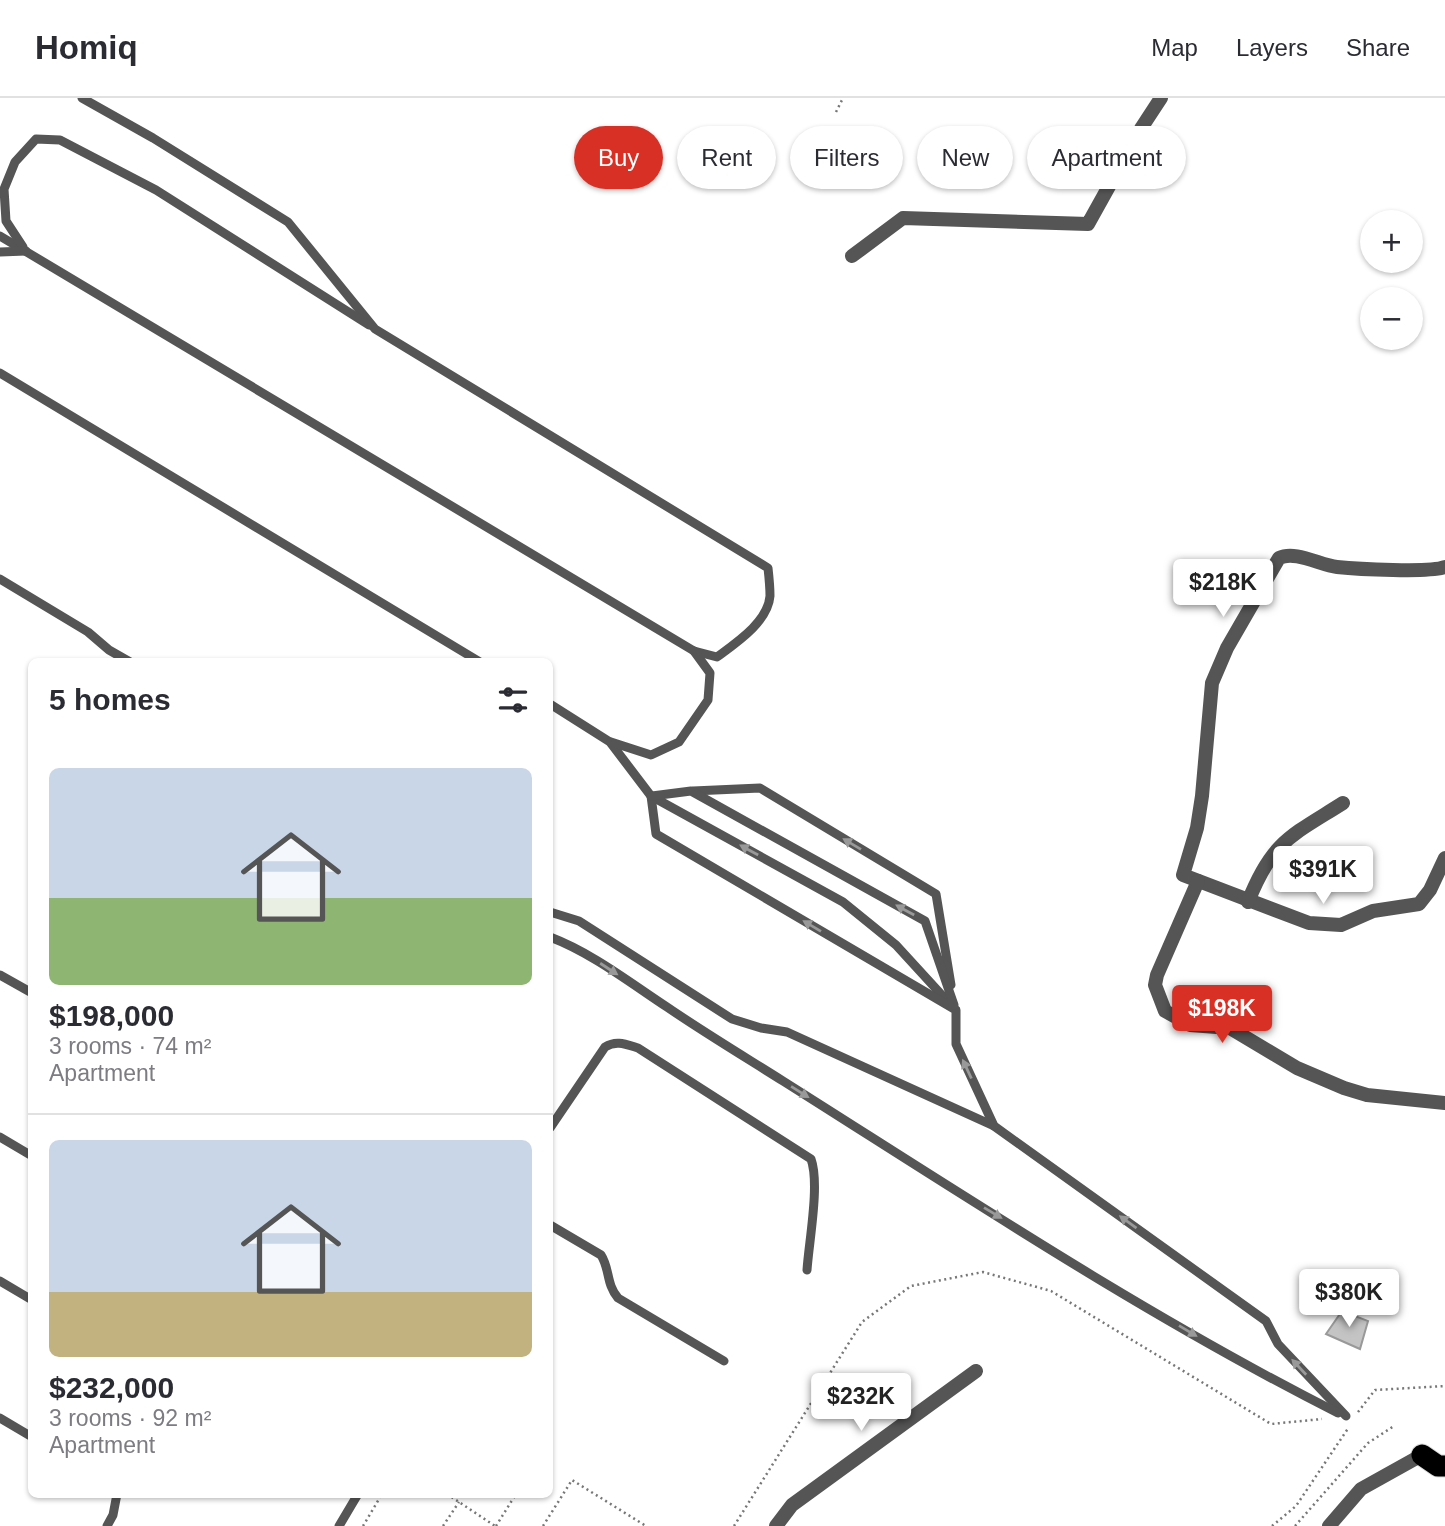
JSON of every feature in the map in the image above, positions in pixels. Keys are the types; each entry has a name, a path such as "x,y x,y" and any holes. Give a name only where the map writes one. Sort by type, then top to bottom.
{"highway":[{"path":"1422,1455 1438,1466 1445,1466"}],"street":[{"path":"852,256 903,218 1088,224 1161,98"},
{"path":"1445,567 1337,567 1289,555 1279,558 1227,648 1209,696 1202,796 1197,828 1183,875 1309,923 1341,925 1373,911 1419,904 1430,890 1445,859"},
{"path":"1248,902 1261,870 1274,852 1289,838 1343,803"},
{"path":"1198,881 1154,985 1165,1011 1190,1025 1230,1028 1297,1068 1345,1088 1367,1095 1445,1103"},
{"path":"776,1526 792,1505 976,1371"},
{"path":"1329,1526 1361,1489 1422,1455"}],"lane":[{"path":"82,98 153,138 288,222 375,329"},
{"path":"0,236 694,652 717,657 741,639 760,619 770,599 768,568 375,329 156,190 60,140 36,139 15,162 4,189 6,221 26,251"},
{"path":"0,252 26,251"},
{"path":"0,373 473,658"},
{"path":"0,579 88,632 123,658"},
{"path":"553,706 610,742 651,755 679,741 708,700 710,673 694,652"},
{"path":"610,742 651,796 843,901 897,945 956,1010"},
{"path":"651,796 760,788 936,894 956,1010 956,1044 994,1126"},
{"path":"691,791 925,921 956,1010"},
{"path":"651,796 656,834 956,1010"},
{"path":"553,913 579,920 732,1019 787,1032 994,1126 1266,1321 1278,1344 1348,1421"},
{"path":"553,938 582,951 984,1208 1227,1354 1348,1421"},
{"path":"0,975 28,991"},
{"path":"553,1124 604,1047 612,1043 622,1043 638,1048 811,1159 814,1185 807,1270"},
{"path":"0,1138 28,1154"},
{"path":"553,1227 601,1255 606,1262 608,1285 618,1298 724,1361"},
{"path":"0,1281 28,1298"},
{"path":"0,1418 28,1435"},
{"path":"107,1526 113,1515 116,1498"},
{"path":"339,1526 356,1498"}],"path":[{"path":"836,112 843,98"},
{"path":"734,1526 862,1322 911,1286 983,1272 1051,1291 1271,1424 1348,1421"},
{"path":"1357,1414 1375,1390 1445,1386"},
{"path":"1272,1526 1296,1506 1348,1421"},
{"path":"1295,1526 1368,1443 1394,1426"},
{"path":"543,1526 572,1480 646,1526"},
{"path":"363,1526 380,1498"},
{"path":"453,1498 495,1526 513,1498"},
{"path":"443,1526 459,1502"}],"building":[{"path":"1342,1311 1368,1321 1360,1349 1326,1334"}]}
